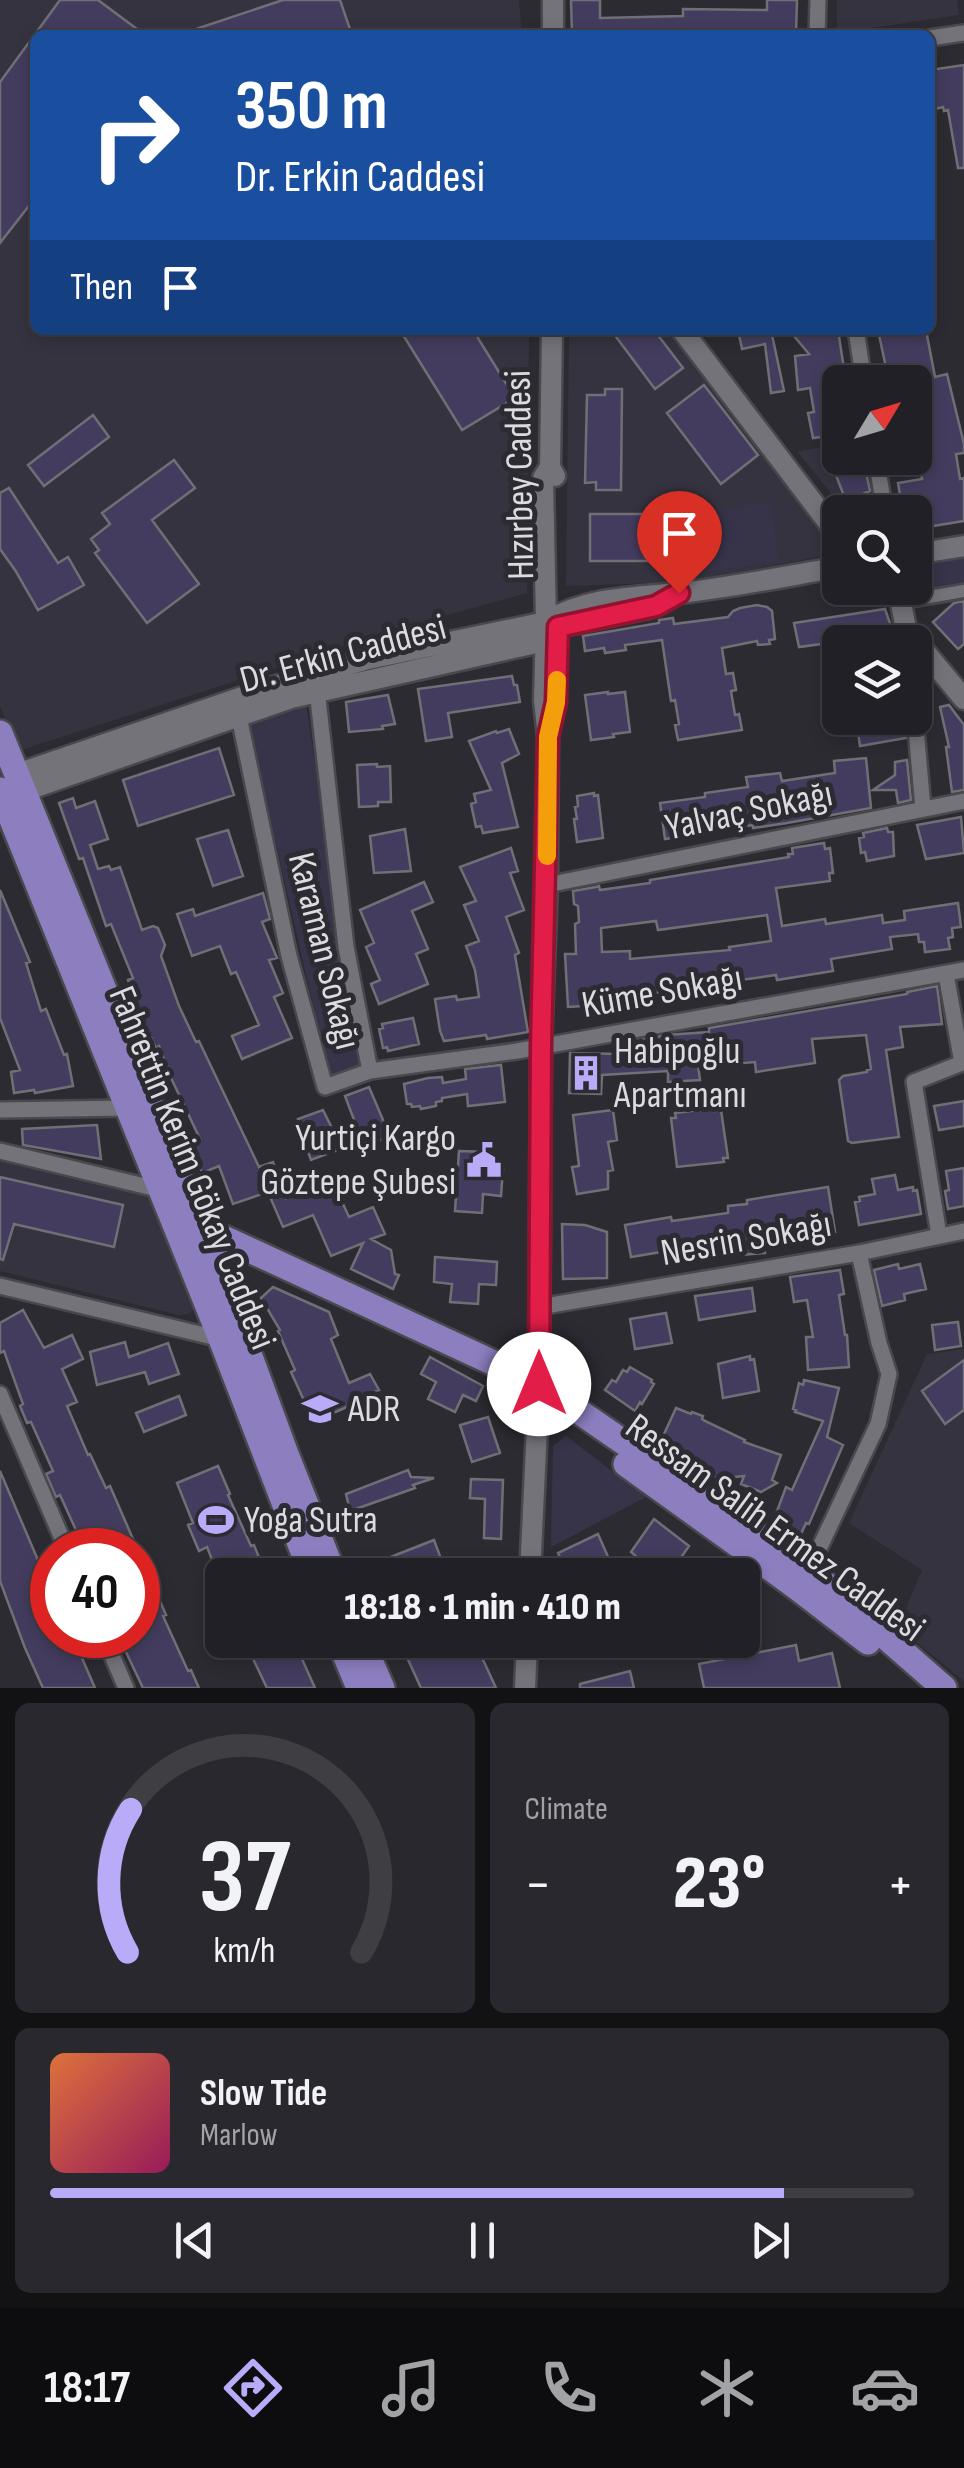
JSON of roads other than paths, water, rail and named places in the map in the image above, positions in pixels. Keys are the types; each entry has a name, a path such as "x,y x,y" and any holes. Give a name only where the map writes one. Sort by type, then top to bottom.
{"main road":[{"name":"Fahrettin Kerim Gökay Caddesi","path":"0,734 8,787 33,875 305,1558"},
{"name":"Fahrettin Kerim Gökay Caddesi","path":"8,787 200,1227 327,1558"},
{"path":"0,811 8,787"},
{"path":"0,852 21,860 33,875"},
{"name":"Ressam Salih Ermez Caddesi","path":"200,1227 539,1384 809,1570 944,1688"},
{"path":"202,1291 213,1259 236,1252 276,1260"},
{"name":"Ressam Salih Ermez Caddesi","path":"539,1384 566,1421 795,1586 928,1688"},
{"path":"346,1658 359,1688"},
{"path":"370,1658 382,1688"}],"street":[{"path":"553,0 554,30"},
{"path":"817,30 818,0"},
{"path":"935,37 964,34"},
{"name":"Hızırbey Caddesi","path":"548,737 556,702 552,626 552,335"},
{"path":"686,335 822,514"},
{"path":"698,335 822,497"},
{"path":"857,335 861,365"},
{"path":"932,551 964,546"},
{"name":"Dr. Erkin Caddesi","path":"237,708 552,626 582,606 822,570"},
{"path":"932,593 964,591"},
{"name":"Hızırbey Caddesi","path":"531,1558 539,1384 541,1046 547,885 548,737 544,700 552,626"},
{"name":"Dr. Erkin Caddesi","path":"8,787 368,660 552,626"},
{"path":"932,663 964,698"},
{"name":"Karaman Sokağı","path":"237,708 289,956 325,1087 370,1071 346,946 316,690"},
{"path":"916,735 924,808"},
{"name":"Yalvaç Sokağı","path":"547,885 964,801"},
{"name":"Küme Sokağı","path":"370,1071 541,1046 964,970"},
{"path":"939,1235 914,1082 962,1063 946,974"},
{"path":"0,1110 128,1108"},
{"path":"0,1151 161,1190"},
{"name":"Nesrin Sokağı","path":"539,1307 859,1253 964,1231"},
{"path":"809,1570 878,1424 889,1374 859,1253"},
{"path":"0,1286 221,1339"},
{"path":"0,1394 58,1528"},
{"path":"113,1658 126,1688"},
{"path":"525,1688 526,1658"}],"place":[{"name":"Habipoğlu Apartmanı","path":"586,1073"},
{"name":"Yurtiçi Kargo Göztepe Şubesi","path":"484,1160"},
{"name":"ADR","path":"320,1409"},
{"name":"Yoga Sutra","path":"216,1520"}]}
